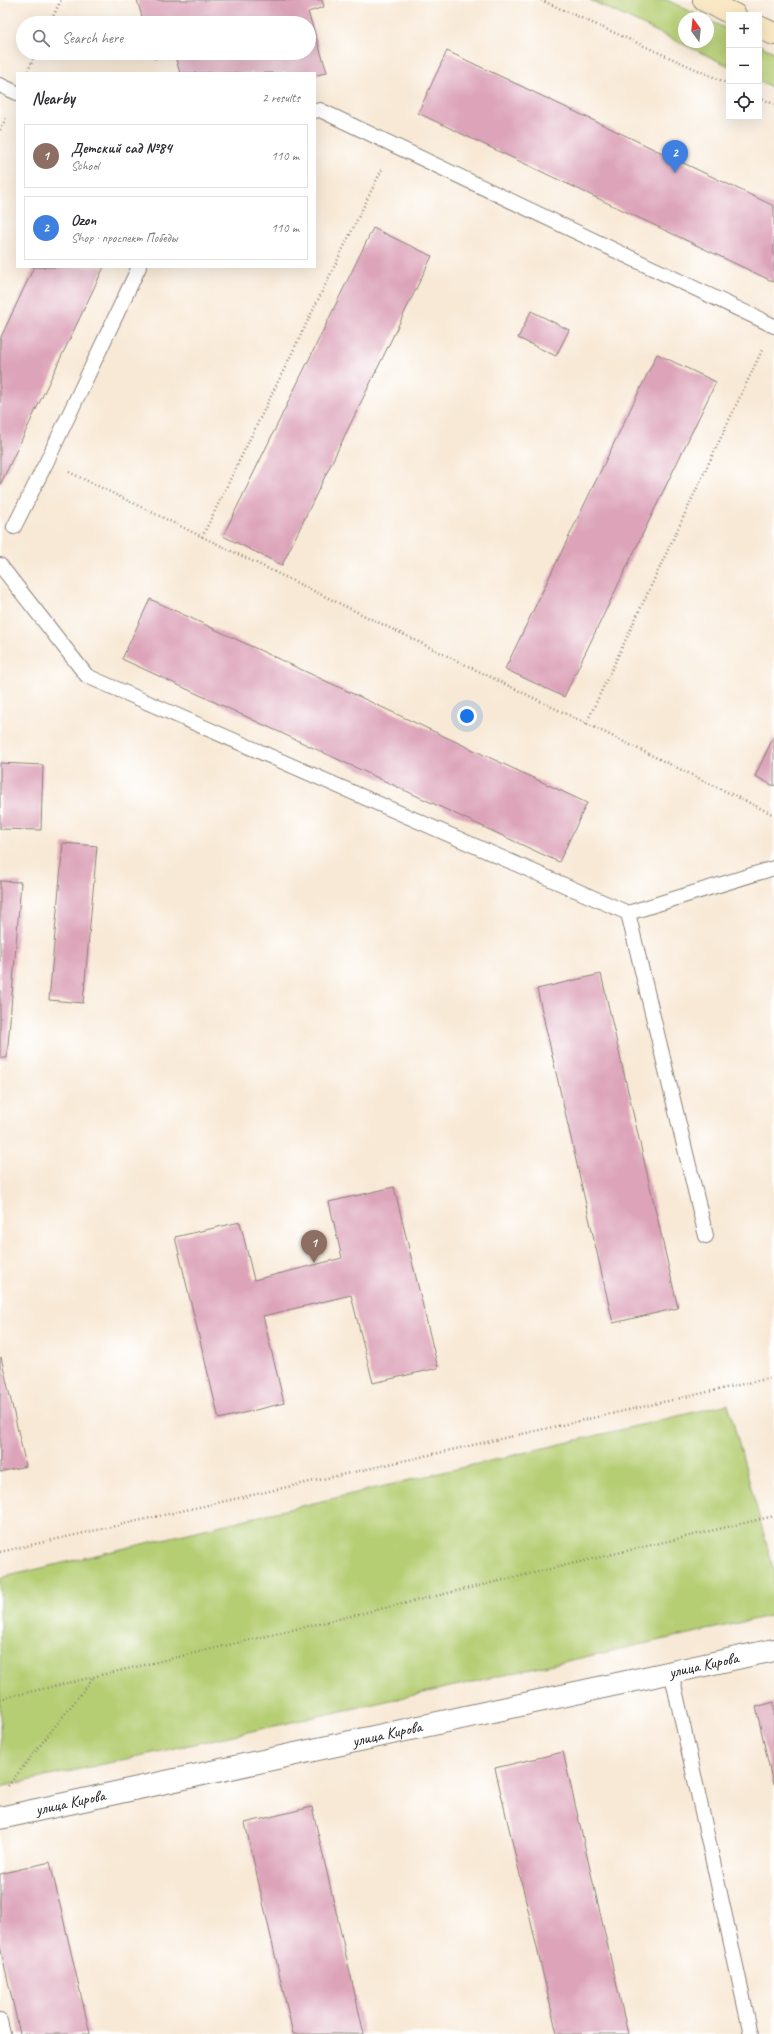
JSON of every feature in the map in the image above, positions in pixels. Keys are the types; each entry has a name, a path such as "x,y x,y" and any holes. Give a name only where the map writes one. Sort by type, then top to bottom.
{"main road":[{"path":"704,0 729,12"},
{"path":"762,28 774,34"}],"street":[{"name":"улица Кирова","path":"0,1818 671,1671 774,1650"}],"lane":[{"path":"0,85 16,93"},
{"path":"316,111 320,110 774,326"},
{"path":"14,527 139,268"},
{"path":"0,565 87,676 628,913 774,868"},
{"path":"628,913 706,1236"},
{"path":"671,1671 751,2034"},
{"path":"0,2021 3,2034"}],"path":[{"path":"53,16 61,0"},
{"path":"541,0 726,83"},
{"path":"27,72 33,60"},
{"path":"762,99 774,104"},
{"path":"202,537 394,145"},
{"path":"586,724 774,326"},
{"path":"47,461 774,815"},
{"path":"0,1552 774,1377"},
{"path":"0,1699 774,1516"},
{"path":"5,1790 94,1676"}],"green space":[{"path":"590,0 667,0 692,12 678,12 678,42"},
{"path":"714,23 726,29 726,65 691,48 714,48"},
{"path":"762,46 774,52 774,88 762,82"},
{"path":"728,1404 774,1571 774,1615 0,1787 0,1578"}],"building":[{"path":"137,0 322,0 324,7 308,12 309,16 142,16"},
{"path":"316,37 327,72 316,76 316,72 180,72 176,60 316,60"},
{"path":"447,51 774,206 774,282 418,113"},
{"path":"373,228 432,256 282,565 223,536"},
{"path":"34,268 104,268 0,485 0,339"},
{"path":"531,311 569,330 556,356 518,338"},
{"path":"657,354 716,382 564,697 505,669"},
{"path":"150,599 587,803 559,862 122,659"},
{"path":"774,736 774,786 755,776"},
{"path":"0,763 43,765 41,830 0,829"},
{"path":"63,843 97,846 83,1003 49,1000"},
{"path":"0,881 21,882 7,1058 0,1058"},
{"path":"601,974 678,1308 613,1323 537,989"},
{"path":"394,1187 438,1368 373,1383 351,1295 263,1316 284,1403 219,1419 175,1237 240,1222 254,1280 342,1258 329,1202"},
{"path":"1,1357 26,1466 0,1472 0,1358"},
{"path":"774,1702 774,1783 773,1784 756,1707"},
{"path":"563,1752 628,2034 557,2034 495,1768"},
{"path":"312,1807 364,2034 293,2034 245,1823"},
{"path":"50,1862 90,2034 20,2034 0,1946 0,1874"}],"place":[{"name":"Ozon","path":"675,173"},
{"name":"Детский сад №84","path":"314,1263"}]}
